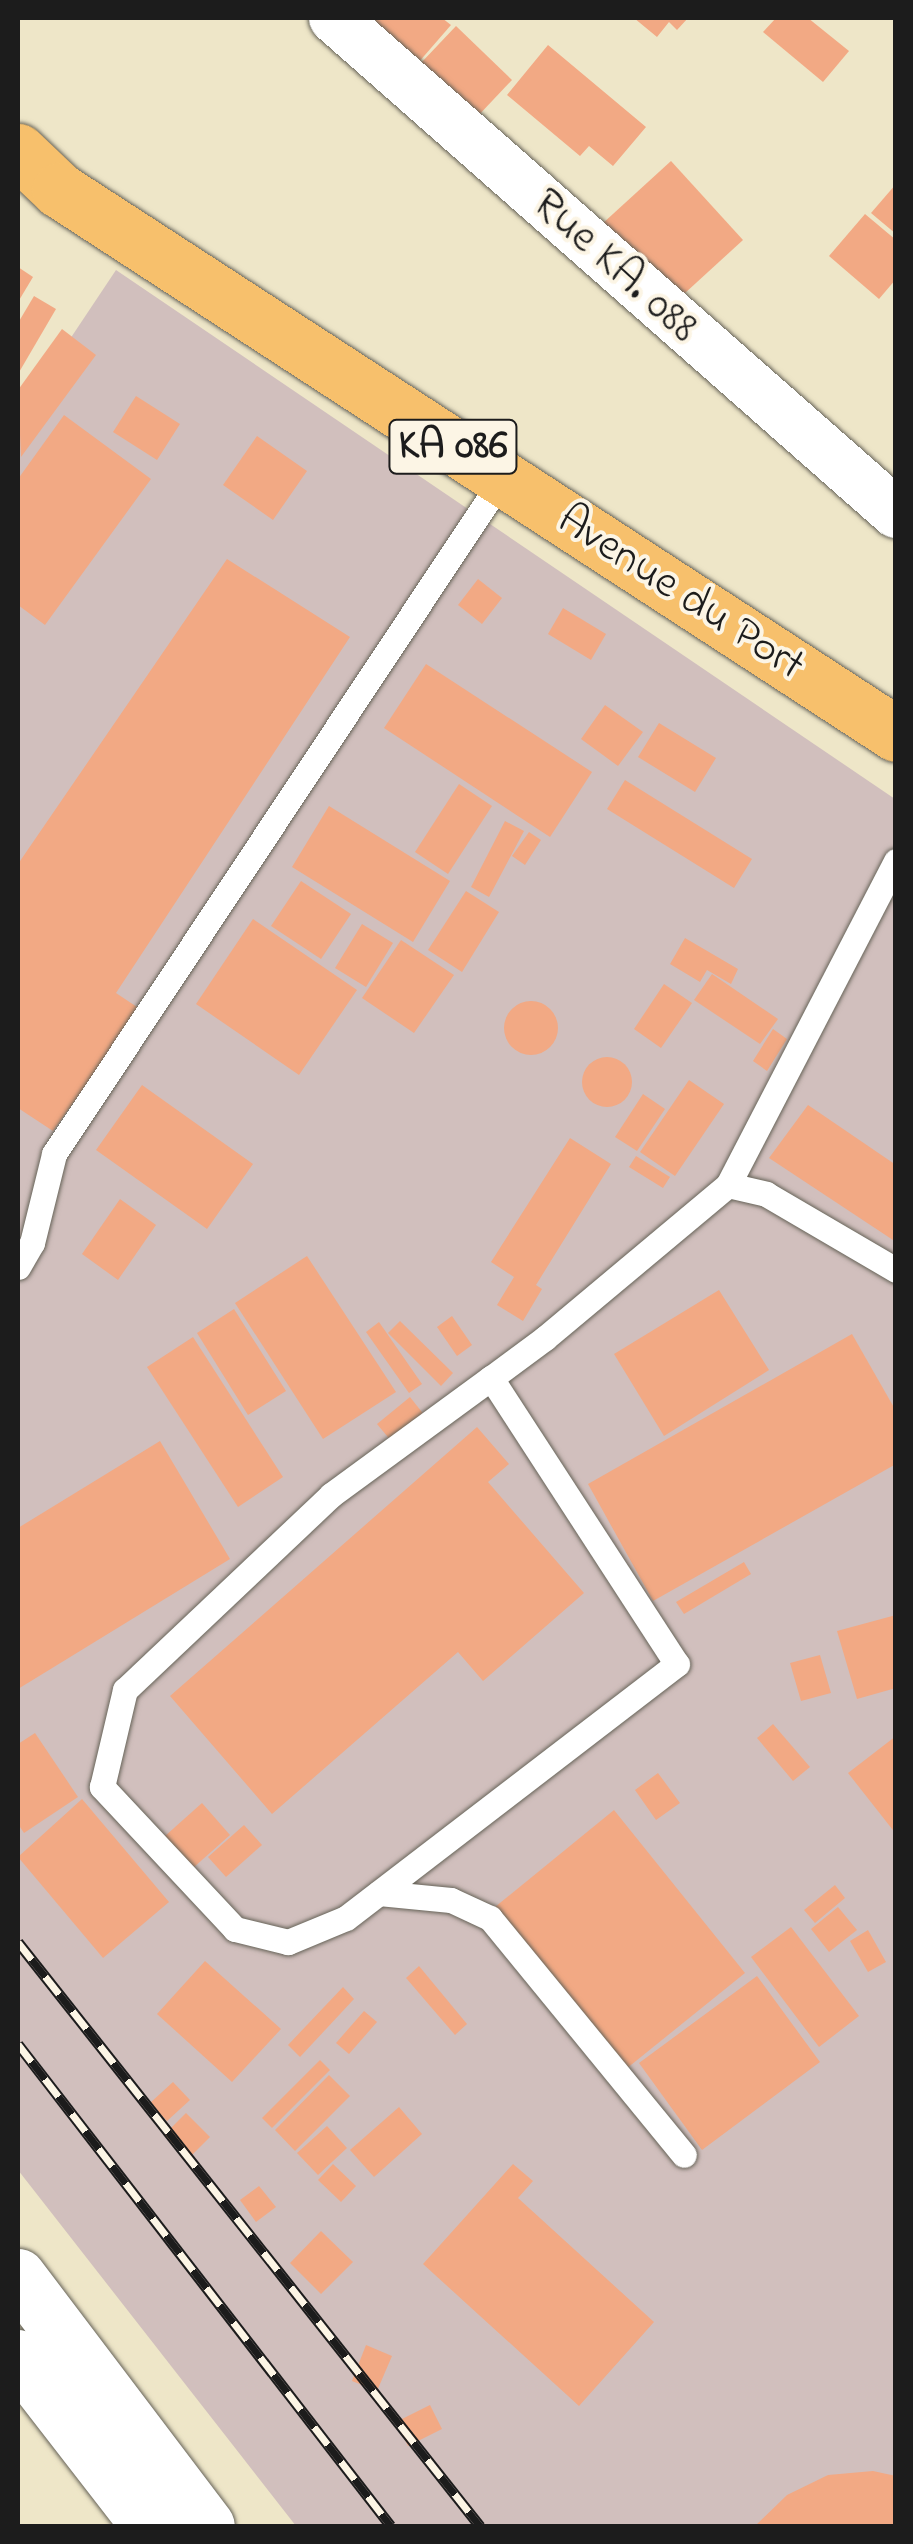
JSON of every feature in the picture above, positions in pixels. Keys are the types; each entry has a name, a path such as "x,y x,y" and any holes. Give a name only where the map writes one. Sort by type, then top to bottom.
{"main road":[{"name":"Avenue du Port","path":"18,151 59,190 896,734"}],"street":[{"name":"Rue KA. 088","path":"334,18 896,513"},
{"path":"18,2276 208,2526"},
{"path":"18,2357 148,2526"}],"lane":[{"path":"18,1267 32,1243 54,1154 502,478"},
{"path":"491,1378 677,1664 346,1918 288,1942 235,1929 102,1787 125,1690 332,1495 545,1338 728,1185 896,861"},
{"path":"728,1185 766,1194 896,1270"},
{"path":"380,1893 452,1900 490,1918 684,2156"}],"shaded area":[{"path":"116,270 895,799 895,2526 296,2526 18,2170 18,417"}],"building":[{"path":"378,18 442,18 451,25 418,63 373,23"},
{"path":"634,18 688,18 677,30 669,22 657,37"},
{"path":"776,18 808,18 849,51 823,82 763,32"},
{"path":"456,26 512,80 476,118 420,64"},
{"path":"548,45 646,127 613,166 589,146 580,156 507,95"},
{"path":"671,161 743,240 673,304 602,224"},
{"path":"896,184 896,234 871,213"},
{"path":"865,214 896,240 896,279 879,299 829,256"},
{"path":"18,267 33,277 18,302"},
{"path":"34,296 56,309 18,374 18,323"},
{"path":"62,329 96,355 21,457 18,390"},
{"path":"136,396 180,424 157,460 113,432"},
{"path":"64,415 151,479 45,625 18,605 18,479"},
{"path":"257,436 307,471 273,520 223,485"},
{"path":"227,559 350,637 116,993 140,1009 53,1131 18,1108 18,864"},
{"path":"478,579 502,598 482,624 458,605"},
{"path":"563,608 606,634 591,660 548,634"},
{"path":"426,664 592,772 550,837 384,728"},
{"path":"605,705 643,732 618,766 581,739"},
{"path":"659,723 716,758 695,792 638,757"},
{"path":"625,780 752,859 734,888 607,809"},
{"path":"459,784 492,806 448,874 415,852"},
{"path":"329,806 450,881 413,942 292,867"},
{"path":"505,821 524,831 489,897 471,887"},
{"path":"529,832 541,840 525,865 512,856"},
{"path":"301,881 351,914 321,959 271,926"},
{"path":"466,891 499,912 462,972 428,950"},
{"path":"253,919 357,990 299,1075 196,1004"},
{"path":"362,924 393,943 366,987 335,968"},
{"path":"685,938 738,969 731,984 707,970 700,982 670,964"},
{"path":"401,940 454,975 414,1033 362,998"},
{"path":"712,974 778,1019 760,1044 694,1000"},
{"path":"664,984 692,1003 661,1048 634,1029"},
{"path":"531,1001 550,1009 558,1028 550,1047 531,1055 512,1047 504,1028 512,1009"},
{"path":"773,1029 787,1039 767,1071 753,1061"},
{"path":"607,1057 625,1064 632,1082 625,1100 607,1107 589,1100 582,1082 589,1064"},
{"path":"689,1080 724,1104 675,1176 640,1152"},
{"path":"142,1085 253,1164 207,1229 96,1150"},
{"path":"643,1094 665,1109 637,1151 615,1137"},
{"path":"808,1105 896,1165 896,1242 769,1158"},
{"path":"570,1138 611,1164 536,1285 542,1289 523,1321 497,1305 514,1277 491,1262"},
{"path":"636,1156 670,1177 663,1188 629,1167"},
{"path":"120,1199 156,1225 118,1280 82,1254"},
{"path":"307,1256 396,1392 323,1439 235,1303"},
{"path":"719,1290 769,1370 664,1436 614,1354"},
{"path":"234,1309 286,1391 248,1415 197,1333"},
{"path":"452,1316 472,1345 457,1356 437,1327"},
{"path":"400,1321 453,1373 441,1386 388,1333"},
{"path":"379,1322 422,1384 409,1393 366,1332"},
{"path":"852,1334 896,1411 896,1464 653,1601 588,1484"},
{"path":"193,1337 283,1477 238,1507 147,1367"},
{"path":"410,1397 425,1416 392,1442 377,1424"},
{"path":"477,1427 509,1464 488,1482 584,1593 483,1681 458,1652 272,1814 170,1696"},
{"path":"160,1441 230,1559 18,1689 18,1528"},
{"path":"744,1562 751,1574 684,1614 676,1602"},
{"path":"896,1615 896,1688 857,1699 837,1631"},
{"path":"820,1655 831,1693 801,1701 790,1663"},
{"path":"773,1724 810,1767 793,1781 757,1738"},
{"path":"35,1733 78,1797 24,1833 18,1824 18,1744"},
{"path":"896,1736 896,1834 848,1773"},
{"path":"658,1773 680,1803 656,1820 635,1790"},
{"path":"82,1799 169,1902 103,1958 18,1857"},
{"path":"202,1803 230,1835 193,1868 165,1836"},
{"path":"614,1810 745,1973 626,2069 495,1907"},
{"path":"244,1825 262,1845 226,1877 208,1857"},
{"path":"835,1885 845,1898 815,1923 804,1910"},
{"path":"838,1907 857,1930 829,1952 811,1929"},
{"path":"791,1927 859,2016 819,2047 751,1957"},
{"path":"868,1930 886,1962 868,1972 850,1941"},
{"path":"205,1961 281,2029 232,2082 157,2014"},
{"path":"419,1966 467,2024 455,2035 406,1978"},
{"path":"757,1976 820,2062 702,2150 639,2063"},
{"path":"343,1987 354,1999 300,2057 288,2045"},
{"path":"364,2011 377,2022 349,2054 336,2043"},
{"path":"320,2060 330,2070 272,2128 262,2118"},
{"path":"329,2075 350,2096 295,2151 275,2130"},
{"path":"173,2082 190,2100 167,2121 150,2103"},
{"path":"399,2107 422,2134 374,2177 350,2150"},
{"path":"186,2113 210,2137 188,2159 164,2135"},
{"path":"327,2126 347,2148 318,2175 297,2153"},
{"path":"333,2164 356,2186 341,2202 318,2180"},
{"path":"513,2164 533,2181 518,2198 654,2322 579,2406 423,2264"},
{"path":"259,2186 276,2207 256,2222 240,2200"},
{"path":"321,2231 353,2262 321,2294 290,2263"},
{"path":"366,2345 392,2356 377,2391 352,2381"},
{"path":"430,2405 442,2429 408,2446 396,2422"},
{"path":"873,2471 896,2476 896,2526 755,2526 787,2495 828,2475"}],"railway":[{"path":"18,1942 480,2526"},
{"path":"18,2044 391,2526"}]}
